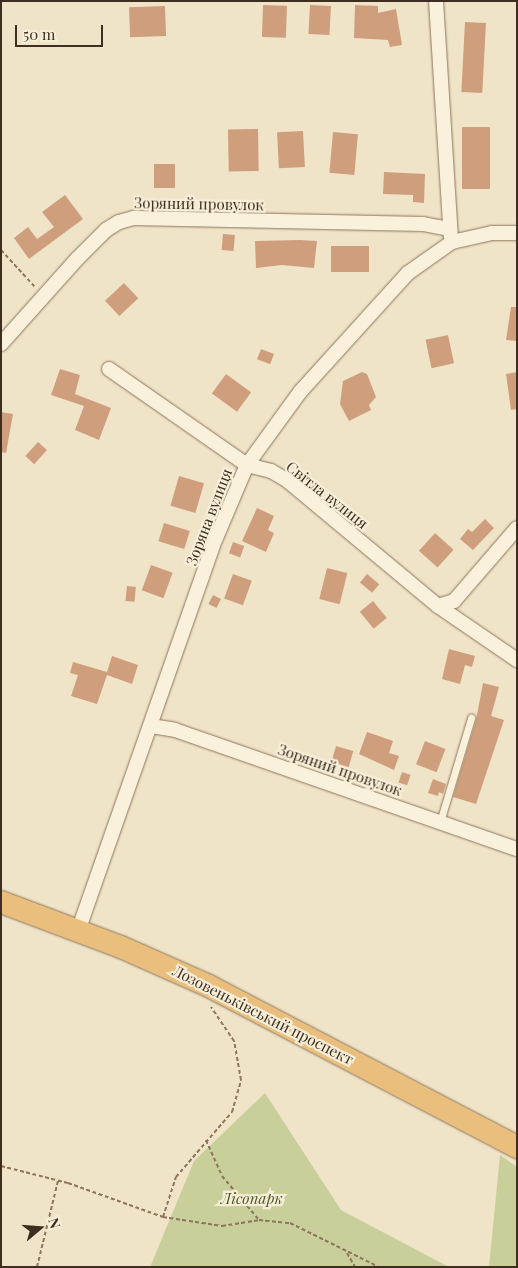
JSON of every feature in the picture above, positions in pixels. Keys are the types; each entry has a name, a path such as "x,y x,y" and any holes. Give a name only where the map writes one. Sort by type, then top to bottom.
{"highway":[{"name":"Лозовеньківський проспект","path":"1,902 78,931 209,986 517,1147"}],"street":[{"path":"436,1 451,235"},
{"name":"Зоряний провулок","path":"1,344 43,296 106,230 134,218 423,224 451,235"},
{"name":"Зоряна вулиця","path":"78,931 220,530 247,465 300,392 373,309 408,273 451,235 517,233"},
{"name":"Світла вулиця","path":"109,370 247,465 271,471 288,481 438,606 517,660"},
{"path":"438,606 454,602 517,528"},
{"name":"Зоряний провулок","path":"151,726 175,730 517,849"}],"lane":[{"path":"440,822 471,718"}],"path":[{"path":"1,250 43,296"},
{"path":"163,1217 176,1177 232,1112 241,1080 234,1040 209,1004"},
{"path":"206,1140 222,1176 258,1220"},
{"path":"1,1166 58,1181 163,1217 222,1226 258,1220 290,1223 347,1253 379,1267"},
{"path":"36,1267 58,1181"},
{"path":"347,1253 355,1267"}],"green space":[{"name":"Лісопарк","path":"265,1093 341,1210 449,1267 150,1267 194,1161"},
{"path":"500,1155 517,1167 517,1267 489,1267"}],"building":[{"path":"263,5 287,6 286,38 262,37"},
{"path":"310,5 331,6 329,35 308,34"},
{"path":"355,5 378,6 378,13 396,9 402,45 390,47 388,40 354,38"},
{"path":"165,6 166,36 130,37 129,7"},
{"path":"465,22 486,23 482,93 461,92"},
{"path":"462,127 490,127 490,189 462,189"},
{"path":"258,129 259,171 229,172 228,130"},
{"path":"303,131 305,167 279,168 277,132"},
{"path":"333,132 358,134 354,175 329,173"},
{"path":"154,164 175,164 175,188 154,188"},
{"path":"384,172 425,174 424,203 413,202 413,195 383,194"},
{"path":"65,195 83,219 29,259 14,238 28,227 37,239 54,227 42,212"},
{"path":"223,234 235,235 234,251 222,250"},
{"path":"255,241 317,241 314,268 282,265 256,268"},
{"path":"331,246 369,246 369,272 331,272"},
{"path":"124,283 138,298 119,316 105,301"},
{"path":"511,307 517,307 517,341 506,340"},
{"path":"448,335 454,363 432,368 426,340"},
{"path":"261,349 274,354 270,364 257,359"},
{"path":"60,369 80,375 75,394 111,408 99,440 75,430 84,406 51,395"},
{"path":"362,372 367,374 376,397 369,405 371,410 349,421 340,404 343,381"},
{"path":"517,372 517,409 511,410 506,374"},
{"path":"226,374 251,392 237,412 212,393"},
{"path":"1,412 13,414 6,453 1,452"},
{"path":"38,442 47,450 34,464 25,456"},
{"path":"179,476 204,483 195,513 170,506"},
{"path":"257,508 274,516 268,530 274,533 266,552 242,541"},
{"path":"485,519 494,528 473,550 460,539 468,529 472,532"},
{"path":"164,523 190,531 184,549 158,541"},
{"path":"435,533 454,550 438,568 419,551"},
{"path":"233,542 244,546 240,557 229,553"},
{"path":"151,565 173,573 163,598 142,590"},
{"path":"327,568 347,573 340,604 319,599"},
{"path":"233,574 252,581 243,605 224,598"},
{"path":"367,574 379,584 372,593 360,582"},
{"path":"127,586 136,587 134,602 125,601"},
{"path":"213,595 221,599 216,608 208,604"},
{"path":"373,601 387,618 374,629 360,612"},
{"path":"449,649 475,656 472,667 465,665 460,684 442,679"},
{"path":"112,656 138,665 132,684 107,675 97,704 71,696 78,675 70,673 73,662 107,672"},
{"path":"483,683 499,687 491,716 504,720 476,804 453,797 476,720"},
{"path":"367,732 393,741 389,753 399,756 394,770 359,754"},
{"path":"425,741 446,749 437,772 416,764"},
{"path":"336,746 353,751 349,767 331,762"},
{"path":"402,772 411,775 407,785 399,782"},
{"path":"433,779 446,784 443,794 439,792 438,796 428,793"}]}
